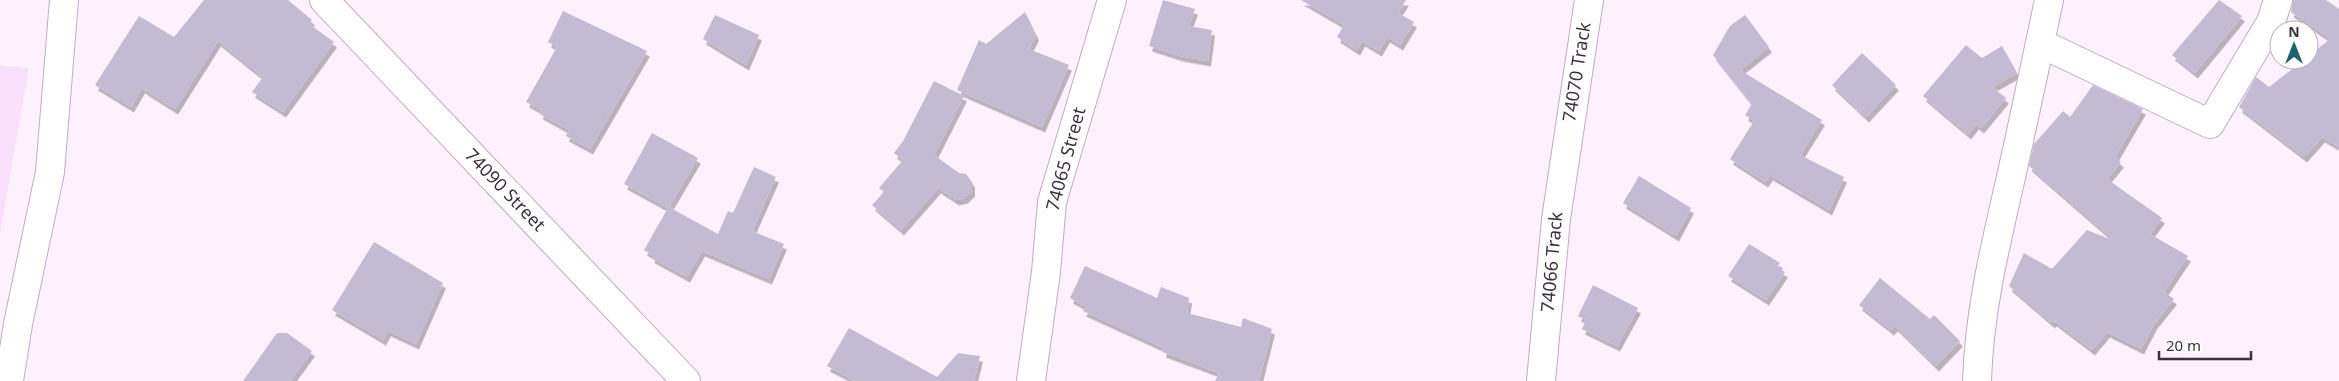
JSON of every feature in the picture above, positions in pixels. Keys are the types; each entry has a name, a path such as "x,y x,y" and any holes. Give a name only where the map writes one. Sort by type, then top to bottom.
{"street":[{"path":"9,381 18,324 50,172 64,0"},
{"name":"74065 Street","path":"1031,381 1046,272 1052,202 1112,0"},
{"name":"74070 Track","path":"1565,144 1589,0"},
{"path":"1977,381 1978,347 1986,289 2049,0"},
{"path":"2040,43 2210,124 2271,22 2278,0"},
{"name":"74090 Street","path":"331,3 686,381"},
{"name":"74066 Track","path":"1541,381 1565,144"}],"shaded area":[{"path":"0,65 29,68 0,233"}],"building":[{"path":"204,0 288,0 312,20 309,24 334,42 283,112 252,92 263,77 218,41 175,109 142,88 131,107 95,85 139,16 174,37"},
{"path":"1163,0 1195,9 1189,26 1212,30 1208,61 1180,56 1149,46"},
{"path":"1301,0 1406,0 1398,13 1414,22 1400,45 1387,37 1379,51 1362,41 1357,50 1337,37 1344,25"},
{"path":"2219,0 2242,16 2195,73 2172,55"},
{"path":"2293,0 2326,0 2339,9 2339,147 2322,137 2304,157 2239,107 2256,77 2269,87 2291,70 2319,70 2319,48 2330,39 2319,31 2319,20 2303,20 2291,12"},
{"path":"563,11 647,51 590,149 566,136 569,130 540,114 541,110 526,102 557,47 548,42"},
{"path":"1025,12 1036,35 1029,49 1069,65 1042,127 957,90 979,40 986,44"},
{"path":"715,15 759,35 746,65 703,39"},
{"path":"1745,15 1769,47 1740,70 1822,120 1800,155 1844,177 1829,210 1770,175 1765,182 1730,159 1754,121 1745,115 1752,104 1713,55 1730,26"},
{"path":"1966,45 1982,58 2002,46 2017,73 1992,87 2006,98 1981,128 1976,124 1968,134 1923,96"},
{"path":"1862,53 1896,85 1866,117 1832,85"},
{"path":"934,81 964,96 934,155 959,173 966,174 972,182 972,191 965,198 956,200 938,188 901,230 872,205 884,192 879,188 903,160 894,153 903,141"},
{"path":"2093,85 2143,109 2115,157 2121,162 2107,179 2162,218 2150,234 2188,256 2164,292 2174,299 2154,324 2141,349 2107,332 2092,350 2054,321 2052,323 2009,286 2024,253 2052,269 2087,230 2115,241 2029,166 2034,144 2063,111 2070,117"},
{"path":"652,133 698,158 669,207 718,234 728,211 733,213 754,167 776,177 752,231 784,244 769,279 702,251 687,277 652,258 652,255 644,250 668,208 624,184"},
{"path":"1639,176 1691,208 1676,236 1623,203"},
{"path":"374,242 443,283 416,344 388,331 383,340 332,310"},
{"path":"1749,244 1780,263 1777,267 1785,272 1766,300 1728,276"},
{"path":"1085,266 1157,298 1161,287 1189,298 1187,313 1241,327 1243,318 1272,329 1259,381 1215,381 1219,373 1163,352 1164,348 1083,311 1086,307 1070,298"},
{"path":"1880,278 1930,319 1934,315 1960,341 1936,366 1895,326 1891,330 1859,305"},
{"path":"1593,285 1638,308 1617,346 1582,329 1586,320 1578,316"},
{"path":"849,328 937,377 958,353 980,356 974,381 855,381 827,366"},
{"path":"277,333 287,333 312,351 290,381 243,381"}]}
